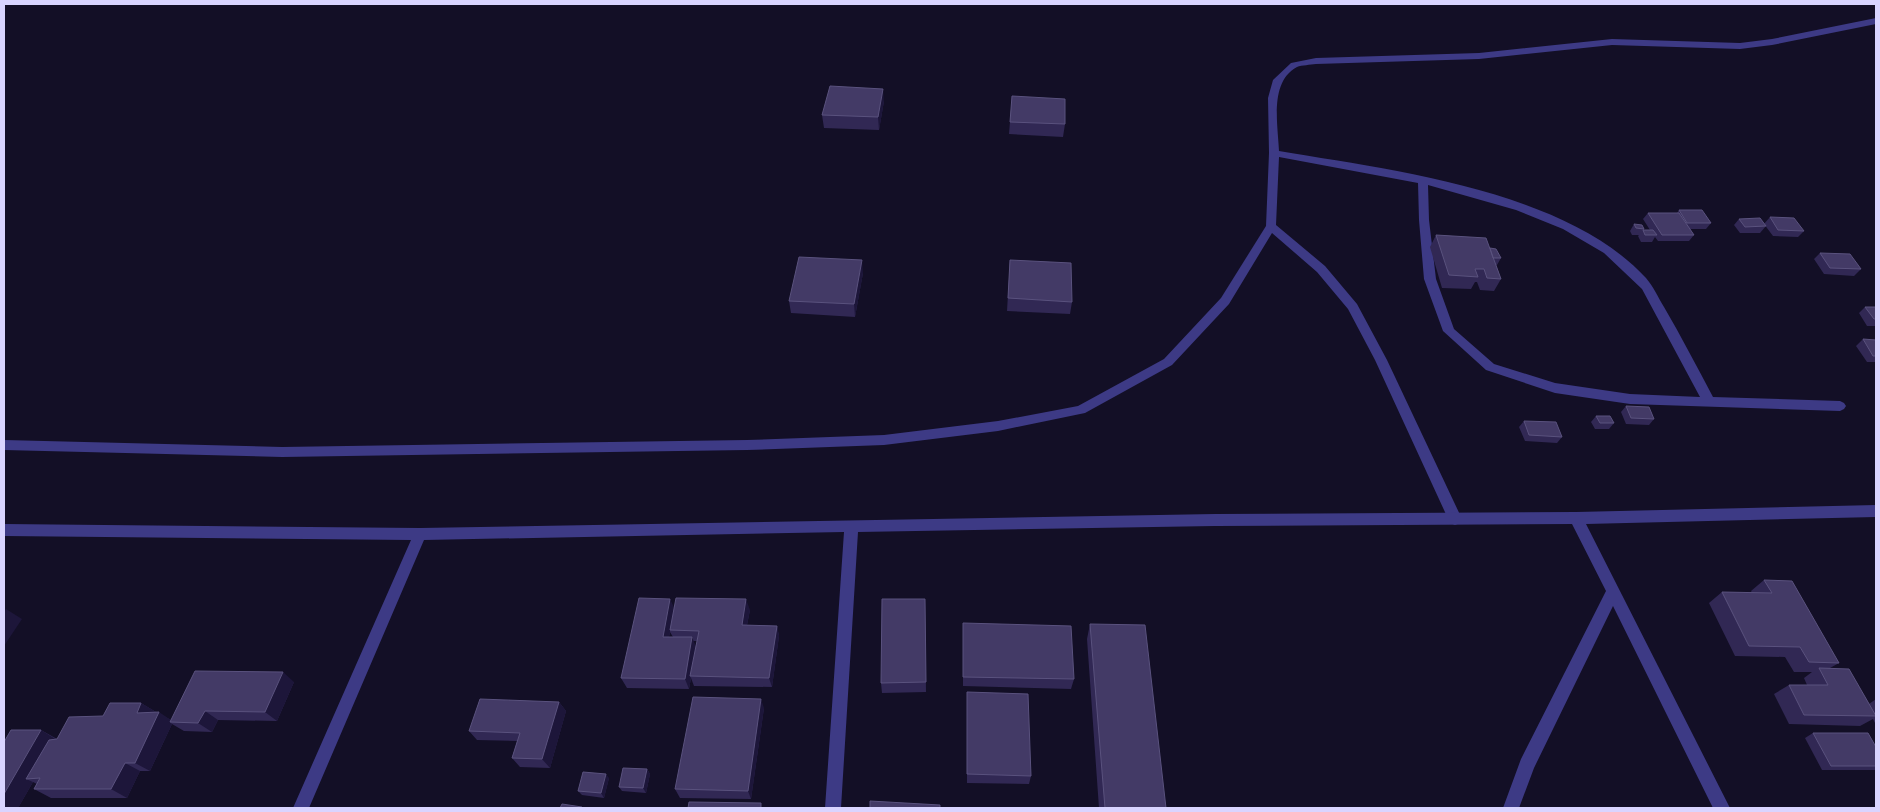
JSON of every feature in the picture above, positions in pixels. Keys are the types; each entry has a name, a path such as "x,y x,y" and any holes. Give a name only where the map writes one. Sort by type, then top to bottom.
{"street":[{"path":"4,445 282,452 747,445 884,440 998,426 1081,410 1168,362 1225,301 1271,226 1274,153 1273,98 1278,80 1294,65 1316,61 1480,56 1612,42 1740,46 1772,42 1876,21"},
{"path":"1274,153 1423,180 1513,204 1572,230 1616,254 1642,281 1671,328 1709,402"},
{"path":"1423,180 1430,279 1448,331 1490,367 1555,388 1630,399 1840,406"},
{"path":"1271,226 1321,269 1354,307 1381,360 1455,519"},
{"path":"4,530 420,534 1215,520 1576,518 1876,512"},
{"path":"1576,518 1722,808"},
{"path":"833,808 851,527"},
{"path":"301,808 420,534"},
{"path":"1511,808 1527,765 1613,591"}],"building":[{"path":"830,86 883,89 878,117 822,115"},
{"path":"1012,96 1065,99 1065,124 1010,122"},
{"path":"1679,210 1702,210 1711,223 1687,223"},
{"path":"1648,213 1679,213 1694,235 1662,235"},
{"path":"1770,217 1794,218 1804,231 1778,230"},
{"path":"1760,218 1766,226 1745,227 1739,219"},
{"path":"1634,224 1642,225 1644,229 1636,228"},
{"path":"1643,230 1653,230 1657,235 1645,235"},
{"path":"1436,235 1486,238 1501,279 1487,278 1484,269 1475,269 1478,277 1449,275"},
{"path":"1490,248 1496,249 1501,258 1493,258"},
{"path":"1820,253 1850,254 1861,269 1830,268"},
{"path":"799,257 862,260 854,304 789,301"},
{"path":"1010,260 1071,263 1072,302 1008,298"},
{"path":"1865,307 1876,307 1876,319 1874,319"},
{"path":"1863,339 1876,340 1876,356 1873,356"},
{"path":"1626,406 1649,407 1654,419 1631,418"},
{"path":"1596,416 1610,416 1614,423 1600,423"},
{"path":"1524,421 1556,422 1562,437 1529,435"},
{"path":"1764,580 1792,581 1839,663 1809,662 1800,647 1749,646 1722,592 1772,593"},
{"path":"639,598 670,599 663,637 692,637 685,679 621,678"},
{"path":"676,598 746,599 742,625 777,626 769,678 690,676 699,631 670,630"},
{"path":"882,599 925,599 926,682 881,683"},
{"path":"963,623 1071,626 1074,679 963,677"},
{"path":"1090,624 1145,625 1166,808 1105,808"},
{"path":"1819,668 1849,669 1876,716 1804,715 1789,685 1828,685"},
{"path":"195,671 283,672 265,712 205,711 198,723 170,722"},
{"path":"967,692 1028,694 1031,776 967,774"},
{"path":"693,697 761,699 748,791 675,789"},
{"path":"480,699 559,702 542,759 512,758 520,733 469,731"},
{"path":"110,703 141,703 137,713 159,712 135,763 125,763 111,789 34,789 40,778 26,779 49,740 57,739 69,717 103,716"},
{"path":"11,730 41,730 4,794 4,742"},
{"path":"1813,733 1868,733 1876,747 1876,766 1831,766"},
{"path":"623,768 647,769 643,788 619,787"},
{"path":"583,772 606,774 601,793 578,791"},
{"path":"870,801 940,805 940,808 870,808"},
{"path":"689,802 761,803 761,808 688,808"},
{"path":"562,804 582,807 560,808"}]}
